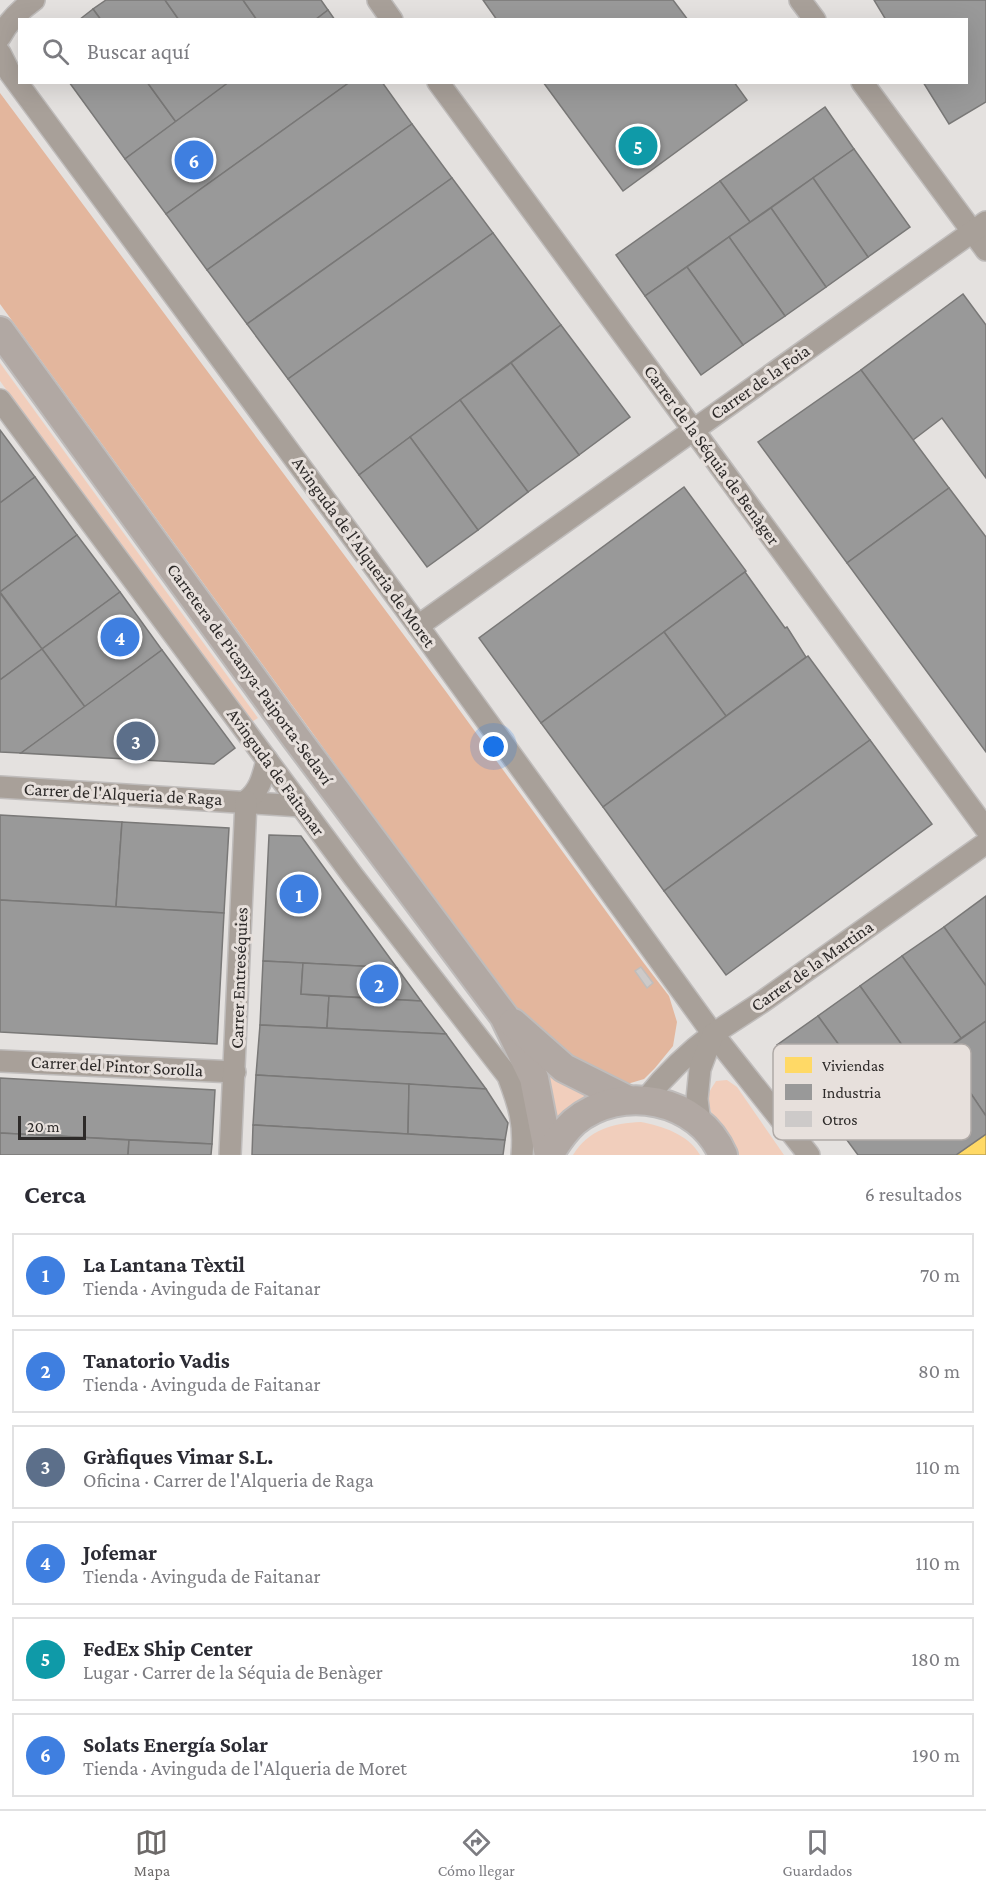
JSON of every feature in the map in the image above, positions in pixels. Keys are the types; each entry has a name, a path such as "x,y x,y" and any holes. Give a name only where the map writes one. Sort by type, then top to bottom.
{"main road":[{"name":"Carretera de Picanya-Paiporta-Sedaví","path":"0,330 296,738 504,1016 534,1078 549,1155"},
{"name":"Carretera de Picanya-Paiporta-Sedaví","path":"504,1016 564,1068 636,1100 665,1104 684,1112 700,1123"},
{"path":"549,1155 575,1122 599,1107 636,1100"},
{"path":"700,1123 723,1155"}],"street":[{"path":"0,37 5,26 34,0"},
{"path":"378,0 391,18"},
{"path":"801,0 814,18"},
{"name":"Avinguda de l'Alqueria de Moret","path":"0,52 18,84"},
{"name":"Avinguda de l'Alqueria de Moret","path":"18,84 418,626 713,1034 773,1110"},
{"name":"Carrer de la Séquia de Benàger","path":"439,84 986,829"},
{"path":"864,84 979,227 986,250"},
{"name":"Carrer de la Foia","path":"418,626 979,227"},
{"name":"Avinguda de Faitanar","path":"0,400 360,885 508,1076 520,1110 522,1155"},
{"path":"246,801 254,795 262,780 267,760"},
{"name":"Carrer de l'Alqueria de Raga","path":"0,787 301,806"},
{"name":"Carrer Entreséquies","path":"230,1155 246,801"},
{"name":"Carrer de la Martina","path":"713,1034 762,1002 986,843"},
{"path":"636,1100 693,1048 713,1034"},
{"path":"700,1123 697,1099 700,1069 713,1034"},
{"name":"Carrer del Pintor Sorolla","path":"0,1061 235,1072"},
{"name":"Avinguda de l'Alqueria de Moret","path":"797,1140 809,1155"}],"shaded area":[{"path":"0,93 447,693 669,996 677,1022 673,1046 644,1079 624,1085 599,1078 523,1022 0,304"},
{"path":"0,363 258,718 250,723 0,381"},
{"path":"541,1069 563,1084 588,1097 553,1120"},
{"path":"727,1080 737,1087 784,1155 735,1155 717,1126 710,1108 710,1092 716,1081"},
{"path":"641,1122 682,1136 700,1155 573,1155 586,1139 602,1130 611,1126"}],"building: Viviendas":[{"path":"986,1134 986,1155 956,1155"}],"building: Industria":[{"path":"106,0 165,0 178,18 100,18 93,9"},
{"path":"165,0 243,0 256,18 178,18"},
{"path":"243,0 321,0 328,10 318,18 256,18"},
{"path":"483,0 673,0 686,18 496,18"},
{"path":"874,0 986,0 986,102 949,124 924,84 968,84 968,18 885,18"},
{"path":"93,9 100,18 82,18"},
{"path":"328,10 334,18 318,18"},
{"path":"70,84 148,84 176,122 125,159"},
{"path":"148,84 227,84 176,122"},
{"path":"226,84 347,84 166,214 125,159"},
{"path":"347,84 383,84 412,124 207,270 166,214"},
{"path":"544,84 735,84 747,100 623,191"},
{"path":"825,107 854,149 750,222 720,181"},
{"path":"412,124 452,178 247,324 207,270"},
{"path":"854,149 910,227 868,257 813,178"},
{"path":"452,178 493,233 288,379 247,324"},
{"path":"813,178 868,257 826,287 771,208"},
{"path":"720,181 750,222 645,296 616,255"},
{"path":"771,208 826,287 785,316 729,237"},
{"path":"493,233 561,325 359,475 288,379"},
{"path":"729,237 785,316 743,345 687,267"},
{"path":"687,267 743,345 701,375 645,296"},
{"path":"963,294 986,325 986,478 942,418 913,440 861,370"},
{"path":"561,325 630,417 579,455 511,363"},
{"path":"511,363 579,455 528,492 460,400"},
{"path":"861,370 949,488 847,563 758,442"},
{"path":"460,400 528,492 478,530 410,437"},
{"path":"0,430 35,477 0,503"},
{"path":"410,437 478,530 427,567 359,475"},
{"path":"35,477 77,535 0,592 0,503"},
{"path":"684,487 746,571 541,723 479,638"},
{"path":"949,488 986,537 986,752 847,563"},
{"path":"77,535 120,592 42,649 0,592"},
{"path":"745,572 785,628 787,627 806,657 726,716 664,632"},
{"path":"120,592 162,650 85,707 42,649"},
{"path":"0,593 42,649 0,680"},
{"path":"664,632 726,716 603,807 541,723"},
{"path":"42,649 85,707 21,753 0,752 0,680"},
{"path":"162,650 235,748 214,764 21,753"},
{"path":"808,656 870,740 664,891 603,807"},
{"path":"870,740 932,824 726,975 664,891"},
{"path":"0,815 122,822 116,907 0,900"},
{"path":"122,822 229,828 224,913 116,907"},
{"path":"269,835 301,836 397,968 263,961"},
{"path":"986,896 986,986 944,927"},
{"path":"0,900 224,913 217,1044 0,1032"},
{"path":"944,927 986,986 986,1021 961,1038 902,956"},
{"path":"902,956 961,1038 953,1044 901,1044 860,986"},
{"path":"263,961 303,963 301,994 329,996 327,1028 260,1025"},
{"path":"303,963 397,968 421,1001 301,994"},
{"path":"860,986 901,1044 838,1044 818,1016"},
{"path":"329,996 421,1001 446,1034 327,1028"},
{"path":"818,1016 838,1044 778,1044"},
{"path":"986,1021 986,1116 971,1094 971,1044 954,1044"},
{"path":"260,1025 446,1034 486,1089 256,1075"},
{"path":"256,1075 409,1084 408,1134 253,1125"},
{"path":"0,1078 215,1090 212,1144 0,1133"},
{"path":"409,1084 486,1089 508,1123 505,1140 408,1134"},
{"path":"971,1094 986,1116 986,1134 956,1155 858,1155 847,1140 971,1140"},
{"path":"253,1125 505,1140 503,1155 252,1155"},
{"path":"0,1133 129,1140 128,1155 0,1155"},
{"path":"129,1140 212,1144 211,1155 128,1155"}],"building: Otros":[{"path":"641,967 653,983 647,988 635,971"}],"place":[{"name":"FedEx Ship Center","path":"638,146"},
{"name":"Solats Energía Solar","path":"194,160"},
{"name":"Jofemar","path":"120,637"},
{"name":"Gràfiques Vimar S.L.","path":"136,741"},
{"name":"La Lantana Tèxtil","path":"299,894"},
{"name":"Tanatorio Vadis","path":"379,984"}]}
